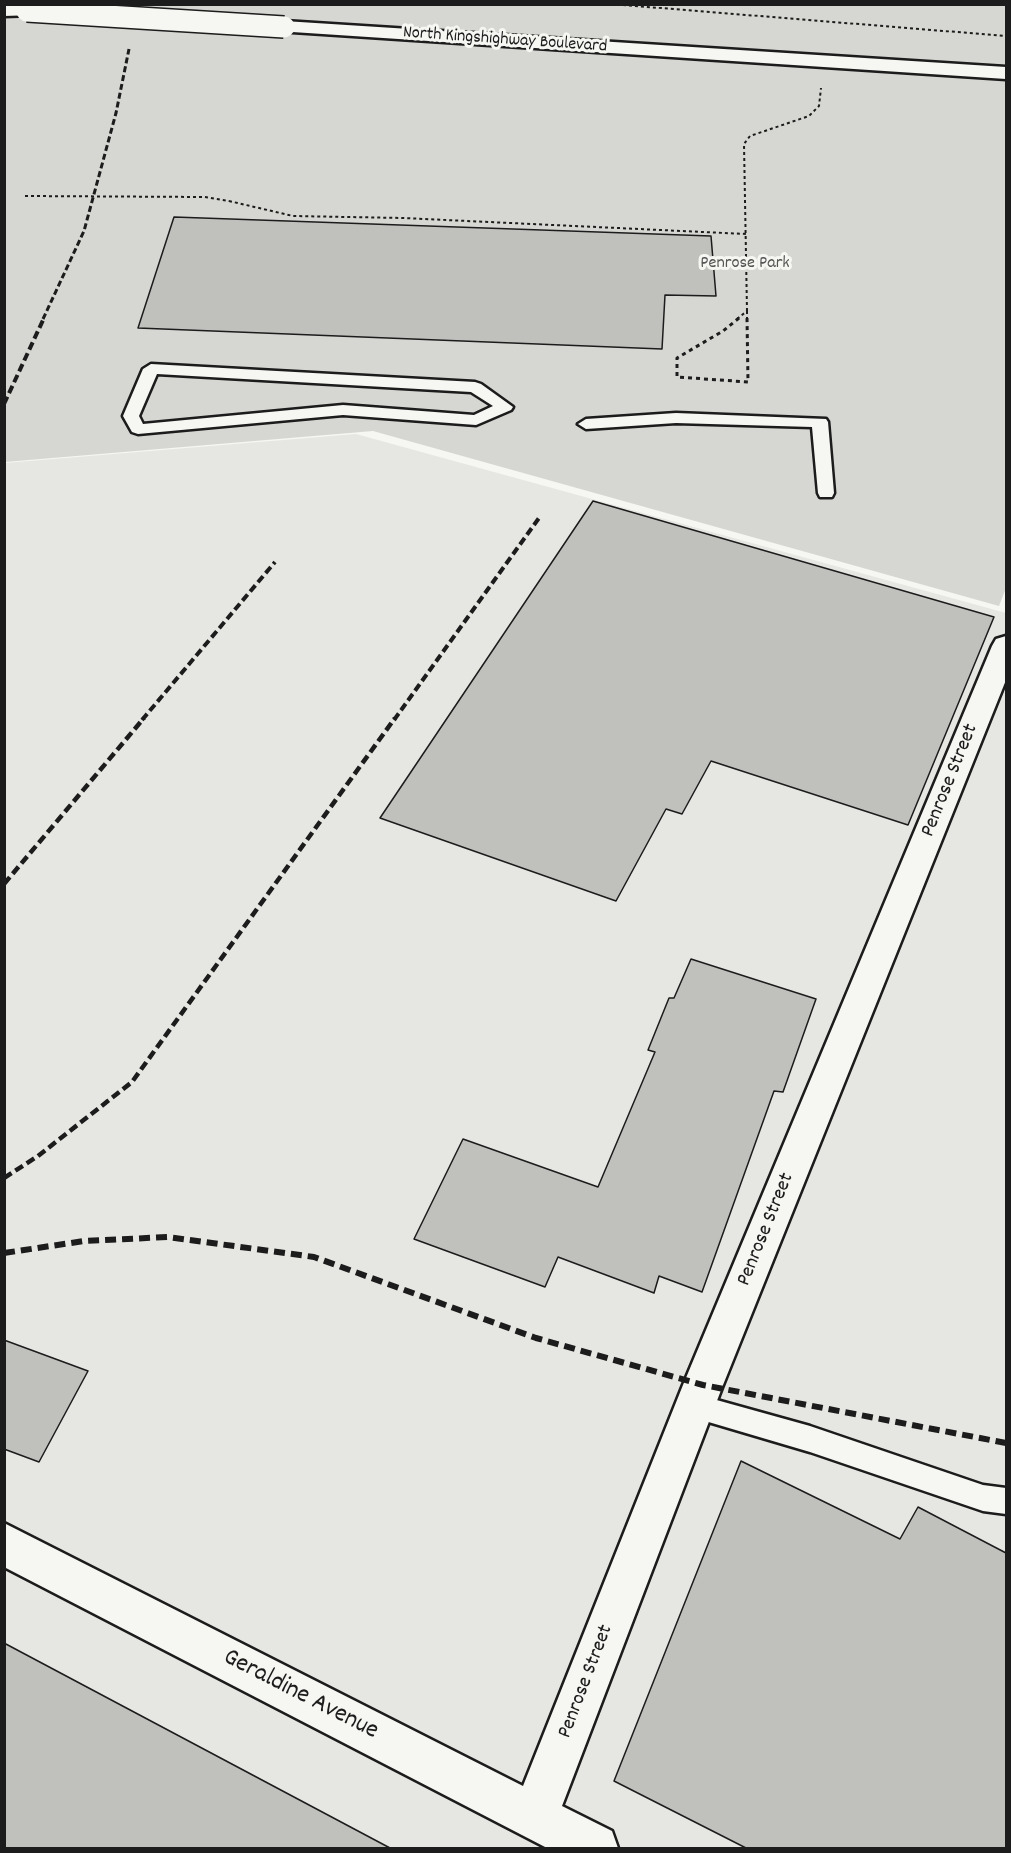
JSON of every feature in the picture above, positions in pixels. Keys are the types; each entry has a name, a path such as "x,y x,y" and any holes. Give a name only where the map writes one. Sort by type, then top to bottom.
{"street":[{"name":"North Kingshighway Boulevard","path":"4,10 1006,73"},
{"name":"Penrose Street","path":"534,1817 695,1406 1006,646"},
{"name":"Geraldine Avenue","path":"4,1544 595,1848"}],"lane":[{"path":"151,369 475,387 505,407 476,420 343,410 138,429 131,416 151,369"},
{"path":"586,424 676,418 820,422 826,493"},
{"path":"695,1406 810,1439 983,1498 1006,1501"}],"path":[{"path":"611,4 1006,36"},
{"path":"747,311 723,332 676,358 677,376 748,382 746,234 744,144 750,136 809,116 819,106 822,85"},
{"path":"25,196 205,197 293,216 403,218 746,234"}],"shaded area":[{"path":"356,434 1006,613 1006,1848 5,1848 5,463"}],"green space":[{"name":"Penrose Park","path":"5,5 1006,5 1006,588 999,606 373,431 5,462"}],"building":[{"path":"174,217 711,236 716,296 665,295 662,349 138,328"},
{"path":"593,501 994,617 908,825 711,761 682,814 666,809 616,901 380,818"},
{"path":"691,959 816,999 783,1092 774,1091 702,1292 659,1276 654,1293 558,1257 545,1287 414,1239 463,1139 598,1187 655,1052 648,1050 669,998 674,998"},
{"path":"4,1340 88,1371 39,1462 4,1449"},
{"path":"741,1461 900,1539 918,1507 1006,1553 1006,1848 746,1848 614,1781"},
{"path":"4,1643 390,1848 4,1848"}],"railway":[{"path":"43,319 84,231 116,113 129,49"},
{"path":"4,404 44,318"},
{"path":"394,720 539,518"},
{"path":"142,720 275,562"},
{"path":"4,884 144,718"},
{"path":"4,1178 38,1156 132,1082 395,718"},
{"path":"4,1253 84,1241 168,1237 314,1257 536,1338 703,1385 1006,1443"}]}
